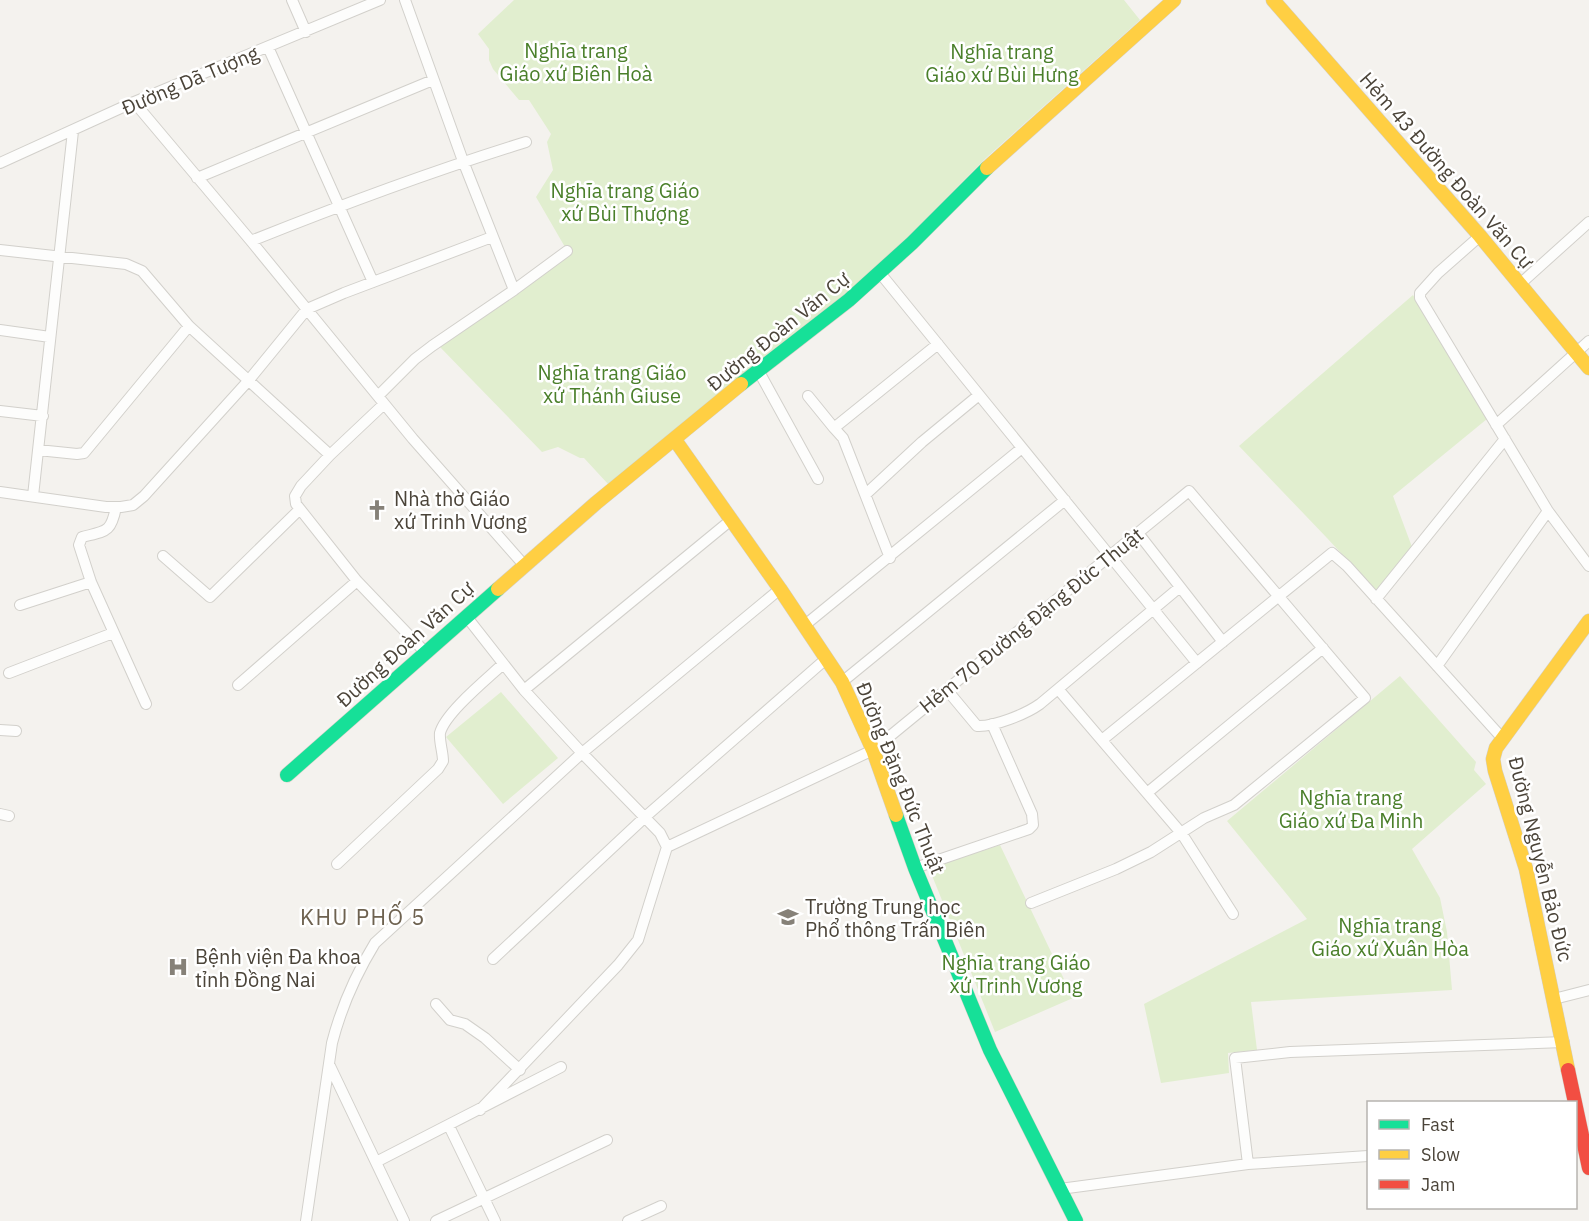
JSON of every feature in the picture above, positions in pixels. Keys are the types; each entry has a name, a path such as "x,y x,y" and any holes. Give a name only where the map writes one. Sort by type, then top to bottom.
{"street":[{"path":"292,0 306,32"},
{"name":"Đường Dã Tượng","path":"0,163 134,102 380,0"},
{"path":"405,0 463,161 514,290"},
{"name":"Đường Đoàn Văn Cự","path":"287,774 596,503 880,273 990,164 1174,0"},
{"name":"Hẻm 43 Đường Đoàn Văn Cự","path":"1273,0 1480,236 1589,368"},
{"path":"268,47 373,282"},
{"path":"198,178 433,80"},
{"path":"134,102 308,309 381,400 524,565"},
{"path":"33,496 73,131"},
{"path":"251,241 340,205 463,161 526,142"},
{"path":"1520,284 1589,222"},
{"path":"1480,236 1438,273 1420,293 1420,298 1548,512 1589,566"},
{"path":"0,492 116,507 133,505 144,496 249,380 308,309 492,237"},
{"path":"0,250 135,267 149,277 189,326 330,455"},
{"path":"425,652 357,581 299,510 295,496 301,486 381,400 415,359 567,251"},
{"path":"880,273 1197,663"},
{"path":"38,450 84,453 189,326"},
{"path":"0,330 50,337"},
{"path":"1497,425 1589,341"},
{"path":"834,428 938,344"},
{"path":"758,370 818,479"},
{"path":"866,494 922,442 979,395"},
{"path":"808,396 843,438 890,558"},
{"path":"0,411 43,416"},
{"path":"1376,598 1505,439"},
{"name":"Đường Đặng Đức Thuật","path":"675,440 805,625 842,682 873,750 915,868 990,1050 1076,1221"},
{"path":"805,625 890,558 1022,448"},
{"name":"Hẻm 70 Đường Đặng Đức Thuật","path":"667,847 873,750 1189,491 1279,596"},
{"path":"842,682 1065,500"},
{"path":"116,507 113,524 108,529 82,537 79,545 91,582 146,704"},
{"path":"163,556 210,597 299,510"},
{"path":"1437,666 1548,512"},
{"path":"524,690 731,520"},
{"path":"1138,533 1223,642"},
{"path":"1102,740 1332,553 1347,566 1503,739"},
{"path":"238,686 357,581"},
{"path":"20,605 91,582"},
{"path":"947,690 977,726 993,724 1033,709 1180,587"},
{"path":"306,1221 328,1063 337,1022 364,961 375,943 582,753 780,589"},
{"path":"1031,903 1116,869 1151,852 1204,818 1228,808 1244,798 1365,698 1279,596"},
{"path":"465,616 524,690 660,833 667,847 638,940 520,1070 480,1110"},
{"name":"Đường Nguyễn Bảo Đức","path":"1573,1101 1564,1042 1526,869 1495,771 1494,753 1589,621"},
{"path":"9,673 113,633"},
{"path":"1147,793 1323,648"},
{"path":"493,959 645,817 826,658"},
{"path":"337,864 438,769 443,761 439,736 443,724 503,664"},
{"path":"1058,689 1182,834 1233,914"},
{"path":"915,868 1029,829 1033,825 1032,814 993,724"},
{"path":"0,730 16,731"},
{"path":"1554,999 1589,990"},
{"path":"436,1004 450,1020 465,1024 485,1038 520,1070"},
{"path":"1248,1164 1235,1058 1333,1050 1564,1042"},
{"path":"328,1063 405,1221"},
{"path":"376,1162 561,1067"},
{"name":"Đường Nguyễn Bảo Đức","path":"1577,1125 1580,1144 1589,1168"},
{"path":"449,1126 495,1221"},
{"path":"436,1221 606,1140"},
{"path":"1060,1189 1248,1164 1367,1156"},
{"path":"628,1221 661,1206"}],"green space":[{"path":"514,0 1124,0 1140,20 986,158 907,238 845,295 608,484 584,458 558,447 542,452 439,346 569,254 536,197 553,170 547,142 551,134 529,100 519,100 493,69 489,60 489,49 478,34"},
{"path":"1413,295 1487,419 1393,496 1412,547 1376,591 1239,446"},
{"path":"1400,676 1476,762 1474,770 1486,784 1412,849 1440,898 1447,932 1452,990 1251,1002 1257,1050 1228,1053 1229,1073 1161,1083 1144,1004 1307,919 1227,821"},
{"path":"501,692 558,758 503,804 446,737"},
{"name":"Nghĩa trang Giáo xứ Trinh Vương","path":"1000,845 1073,998 995,1032 929,868"}],"traffic: fast":[{"path":"741,384 849,300 912,243 987,168"},
{"path":"287,775 498,589"},
{"path":"896,815 915,868 990,1050 1076,1221"}],"traffic: slow":[{"path":"987,168 1174,0"},
{"path":"1273,0 1480,236 1589,368"},
{"path":"498,589 596,503 741,384"},
{"path":"675,440 842,682 873,750 896,815"},
{"path":"1568,1070 1526,869 1493,759 1496,748 1589,621"}],"traffic: jam":[{"path":"1568,1070 1575,1101"},
{"path":"1577,1112 1589,1168"}],"place":[{"name":"Nhà thờ Giáo xứ Trinh Vương","path":"377,510"},
{"name":"Trường Trung học Phổ thông Trấn Biên","path":"788,917"},
{"name":"Bệnh viện Đa khoa tỉnh Đồng Nai","path":"178,967"}],"district":[{"name":"KHU PHỐ 5","path":"363,916"}],"park label":[{"name":"Nghĩa trang Giáo xứ Biên Hoà","path":"576,62"},
{"name":"Nghĩa trang Giáo xứ Bùi Hưng","path":"1002,62"},
{"name":"Nghĩa trang Giáo xứ Bùi Thượng","path":"625,202"},
{"name":"Nghĩa trang Giáo xứ Thánh Giuse","path":"612,384"},
{"name":"Nghĩa trang Giáo xứ Đa Minh","path":"1351,808"},
{"name":"Nghĩa trang Giáo xứ Xuân Hòa","path":"1390,936"}]}
